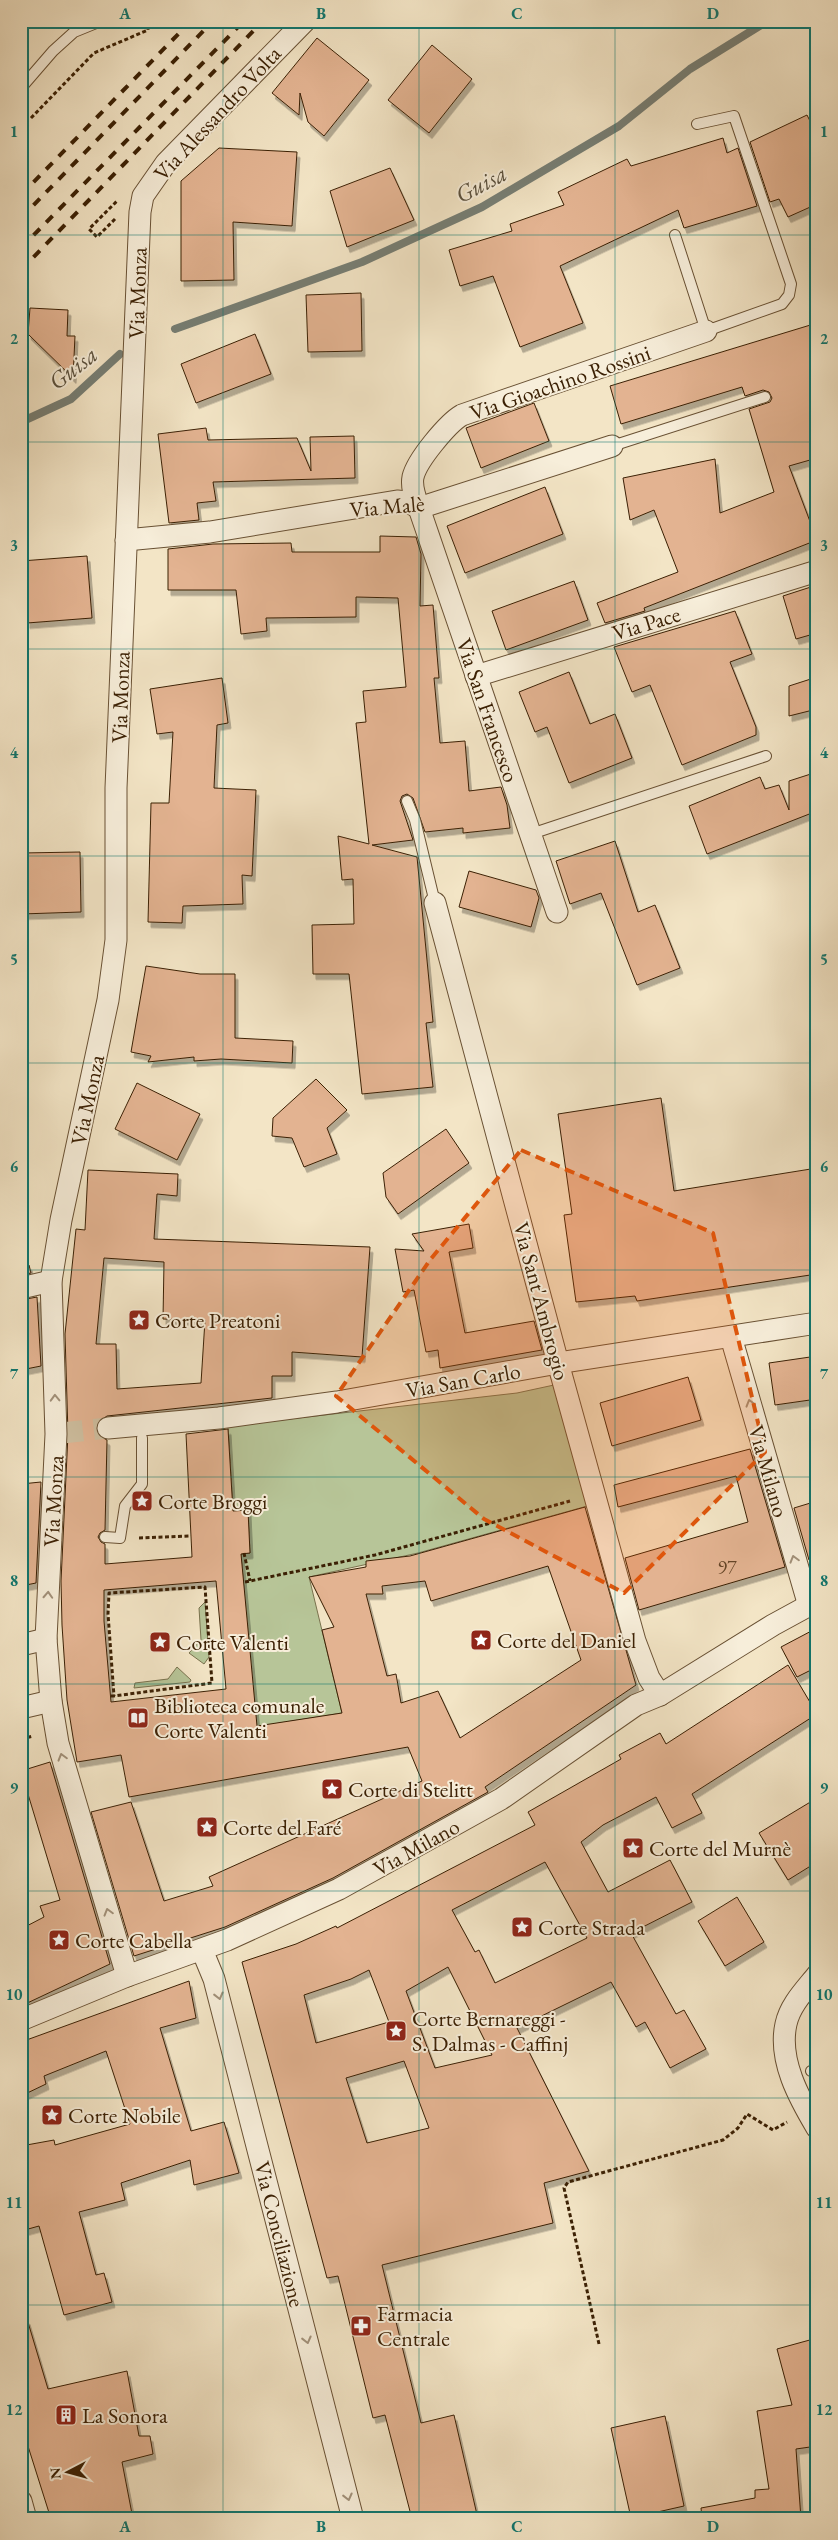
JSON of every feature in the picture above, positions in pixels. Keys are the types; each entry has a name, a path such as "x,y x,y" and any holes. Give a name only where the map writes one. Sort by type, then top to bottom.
{"street":[{"name":"Via Alessandro Volta","path":"140,212 144,196 166,163 305,21"},
{"name":"Via Monza","path":"127,1976 58,1743 51,1701 46,1639 56,1539 59,1433 51,1281 61,1220 108,1000 116,940 116,788 140,212"},
{"name":"Via Gioachino Rossini","path":"419,508 412,488 413,475 422,460 454,420 479,408 706,331"},
{"name":"Via Malè","path":"126,540 210,532 397,501 408,502 419,508 612,446"},
{"name":"Via San Francesco","path":"419,508 557,912"},
{"name":"Via Pace","path":"476,676 817,571"},
{"name":"Via Sant'Ambrogio","path":"435,902 558,1363 635,1641 649,1678 660,1695"},
{"path":"21,1288 51,1281"},
{"name":"Via San Carlo","path":"108,1428 219,1418 337,1402 558,1363 817,1323"},
{"name":"Via Milano","path":"21,2020 127,1976 202,1950 339,1889 501,1800 636,1705 660,1695 773,1625 813,1603 731,1337"},
{"path":"21,1645 46,1639"},
{"path":"21,1708 51,1701"},
{"name":"Via Conciliazione","path":"202,1950 214,1980 354,2519"},
{"path":"817,1976 796,2000 786,2023 784,2049 792,2080 817,2128"},
{"path":"21,2501 26,2519"}],"lane":[{"path":"21,88 53,51 74,32 101,21"},
{"path":"675,235 706,331 782,304 789,295 791,284 734,116 697,124"},
{"path":"612,446 765,397"},
{"path":"531,834 766,756"},
{"path":"407,801 415,820 435,902"},
{"path":"105,1537 120,1538 125,1506 142,1484 142,1438"}],"path":[{"path":"31,118 94,53 148,30 148,21"},
{"path":"116,217 97,237 89,229 118,201"},
{"path":"245,1582 375,1555 595,1494"},
{"path":"120,1538 190,1536"},
{"path":"244,1554 250,1581"},
{"path":"205,1587 212,1684 112,1696 108,1614 109,1593 205,1587"},
{"path":"599,2344 564,2188 568,2182 723,2140 738,2128 747,2114 773,2130 792,2120"}],"highlighted area":[{"path":"521,1150 713,1233 765,1452 624,1593 484,1519 336,1396 430,1260"}],"green space":[{"path":"554,1385 591,1505 418,1553 309,1577 342,1713 255,1727 241,1554 250,1553 248,1511 233,1511 228,1426 517,1393"},
{"path":"205,1602 209,1657 204,1664 189,1653 201,1640 199,1608"},
{"path":"177,1667 191,1680 190,1682 134,1688 135,1683 168,1679"}],"building":[{"path":"317,38 369,80 324,136 308,122 300,93 299,115 272,93"},
{"path":"432,45 472,79 429,133 388,100"},
{"path":"807,115 817,135 817,204 788,217 779,199 770,202 750,142"},
{"path":"723,138 727,153 738,148 757,206 684,228 678,210 560,266 583,323 520,347 493,276 460,286 449,250 512,231 510,224 564,205 558,192 627,159 631,166"},
{"path":"219,148 297,152 292,226 233,222 234,280 181,281 181,181"},
{"path":"390,168 414,220 347,247 330,191"},
{"path":"361,293 362,351 308,352 306,295"},
{"path":"30,308 68,310 67,336 75,336 73,378 28,334"},
{"path":"817,323 817,458 789,466 817,540 644,608 645,611 605,623 597,603 678,572 654,510 630,520 623,478 715,459 720,513 774,492 749,409 770,402 772,398 769,392 763,390 745,396 742,387 621,424 610,386"},
{"path":"255,334 271,374 196,403 181,364"},
{"path":"534,403 549,441 481,468 466,428"},
{"path":"206,428 208,440 297,438 311,471 310,437 354,436 355,478 213,482 216,501 197,503 199,520 169,523 158,434"},
{"path":"545,487 563,534 465,573 447,526"},
{"path":"380,536 416,537 421,554 420,606 433,605 439,678 434,678 440,743 465,741 469,791 501,787 507,805 510,828 463,833 463,828 425,832 413,798 407,794 402,796 400,801 413,840 372,845 417,857 433,1022 426,1023 433,1087 362,1094 349,974 313,974 312,925 354,924 353,879 342,880 338,836 369,844 356,723 366,722 363,691 406,687 398,598 356,597 356,617 266,618 267,631 241,634 236,590 168,590 168,549 213,544 291,543 292,552 380,552"},
{"path":"87,556 92,618 27,623 27,610 21,610 21,561"},
{"path":"574,581 588,620 506,650 492,611"},
{"path":"817,585 817,633 796,639 783,596"},
{"path":"735,611 752,654 730,662 756,727 756,735 682,765 650,685 632,692 614,647"},
{"path":"569,672 590,724 615,714 632,758 569,783 547,727 535,732 519,692"},
{"path":"817,677 817,709 789,716 789,686"},
{"path":"222,678 228,723 217,725 214,788 256,790 252,876 242,875 243,904 183,906 182,923 148,922 151,803 169,803 173,732 157,734 150,689"},
{"path":"817,772 817,811 707,854 689,806 760,777 765,789 779,785 789,810 789,781"},
{"path":"615,841 638,912 655,905 680,968 637,985 601,893 570,904 556,861"},
{"path":"80,852 81,912 21,914 21,853"},
{"path":"469,871 536,890 539,898 531,927 459,907"},
{"path":"146,966 200,974 235,974 235,1038 293,1041 292,1063 221,1059 194,1061 194,1057 148,1062 151,1056 131,1052"},
{"path":"316,1079 347,1110 327,1128 337,1154 304,1167 292,1138 272,1136 273,1118"},
{"path":"137,1083 200,1114 177,1160 115,1129"},
{"path":"661,1098 674,1191 817,1168 817,1274 637,1301 635,1296 576,1302 564,1215 572,1214 558,1114"},
{"path":"446,1129 469,1163 398,1214 386,1197 383,1173"},
{"path":"88,1170 178,1174 177,1196 157,1194 154,1239 370,1247 362,1357 292,1352 292,1376 272,1376 272,1398 107,1416 97,1423 98,1435 107,1440 105,1530 98,1537 105,1544 105,1564 192,1557 186,1434 228,1429 233,1511 248,1510 250,1553 241,1554 257,1726 342,1713 322,1630 334,1627 309,1577 366,1567 366,1561 410,1556 585,1507 636,1685 485,1787 488,1792 333,1878 225,1927 134,1956 91,1812 131,1802 164,1901 213,1886 209,1877 422,1781 408,1747 129,1797 121,1755 77,1762 67,1700 61,1581 68,1434 65,1334 76,1229 85,1230","holes":["104,1258 164,1262 163,1319 205,1320 201,1383 117,1389 116,1344 96,1344","548,1566 581,1660 460,1738 438,1691 401,1703 396,1674 387,1676 366,1594 383,1594 382,1586 425,1581 431,1601","216,1581 226,1689 111,1702 104,1621 104,1590"]},
{"path":"469,1224 473,1248 449,1252 465,1333 534,1321 542,1350 440,1368 438,1350 426,1352 414,1290 403,1292 395,1249 424,1251 412,1234"},
{"path":"29,1265 31,1273 21,1275 21,1266"},
{"path":"37,1297 41,1366 21,1370 21,1300"},
{"path":"817,1356 817,1399 775,1405 769,1363"},
{"path":"688,1377 701,1420 612,1446 600,1403"},
{"path":"750,1449 785,1567 639,1610 625,1558 748,1522 736,1476 618,1507 614,1485"},
{"path":"41,1482 36,1583 21,1586 21,1484"},
{"path":"817,1501 817,1558 809,1560 794,1508"},
{"path":"817,1628 817,1667 797,1677 781,1647"},
{"path":"788,1665 817,1714 692,1794 702,1813 672,1828 656,1797 603,1825 581,1842 608,1892 670,1860 692,1902 631,1933 676,2014 684,2010 706,2049 670,2068 645,2022 636,2027 611,1982 517,2028 589,2171 544,2183 553,2223 382,2265 421,2423 454,2415 478,2519 412,2519 385,2415 373,2418 338,2276 327,2278 242,1962 296,1944 336,1926 337,1928 535,1825 528,1812 621,1759 619,1755 660,1733 666,1744","holes":["545,1862 587,1938 495,1983 479,1950 475,1952 452,1910","448,1967 492,2055 435,2068 406,1991","369,1970 389,2022 316,2043 304,1995 351,1979","404,2061 429,2128 367,2143 346,2078"]},
{"path":"50,1762 110,1964 21,2006 21,1929 44,1917 40,1906 60,1900 21,1771"},
{"path":"817,1798 817,1862 788,1880 759,1833"},
{"path":"737,1897 764,1942 725,1966 698,1921"},
{"path":"189,1981 196,2018 160,2028 191,2131 224,2122 239,2173 194,2185 190,2160 121,2183 125,2200 79,2212 96,2275 104,2273 112,2302 64,2315 39,2226 21,2231 21,2146 54,2140 55,2145 130,2124 106,2051 44,2076 46,2084 21,2096 21,2042"},
{"name":"La Sonora","path":"21,2319 27,2319 48,2389 127,2371 139,2436 150,2436 153,2454 122,2462 133,2519 51,2519 21,2424"},
{"path":"817,2338 817,2446 796,2449 801,2519 702,2519 701,2508 755,2498 755,2490 769,2489 757,2411 792,2405 777,2349"},
{"path":"665,2416 684,2506 631,2518 611,2428"}],"waterway":[{"name":"Guisa","path":"175,329 362,262 482,207 619,126 690,69 761,25 778,21"},
{"name":"Guisa","path":"798,21 817,26"},
{"name":"Guisa","path":"21,422 71,399 120,354"}],"tunnel":[{"path":"62,1433 108,1428"}],"railway":[{"path":"21,195 191,21"},
{"path":"21,218 213,21"},
{"path":"21,248 244,21"},
{"path":"21,270 263,21"}],"place":[{"name":"Corte Preatoni","path":"139,1320"},
{"name":"Corte Broggi","path":"142,1501"},
{"name":"Corte del Daniel","path":"481,1640"},
{"name":"Corte Valenti","path":"160,1642"},
{"name":"Biblioteca comunale Corte Valenti","path":"138,1718"},
{"name":"Corte di Stelitt","path":"332,1789"},
{"name":"Corte del Faré","path":"207,1827"},
{"name":"Corte del Murnè","path":"633,1848"},
{"name":"Corte Strada","path":"522,1927"},
{"name":"Corte Cabella","path":"59,1940"},
{"name":"Corte Bernareggi - S. Dalmas - Caffinj","path":"396,2031"},
{"name":"Corte Nobile","path":"52,2115"},
{"name":"Farmacia Centrale","path":"361,2326"},
{"name":"La Sonora","path":"66,2415"}]}
